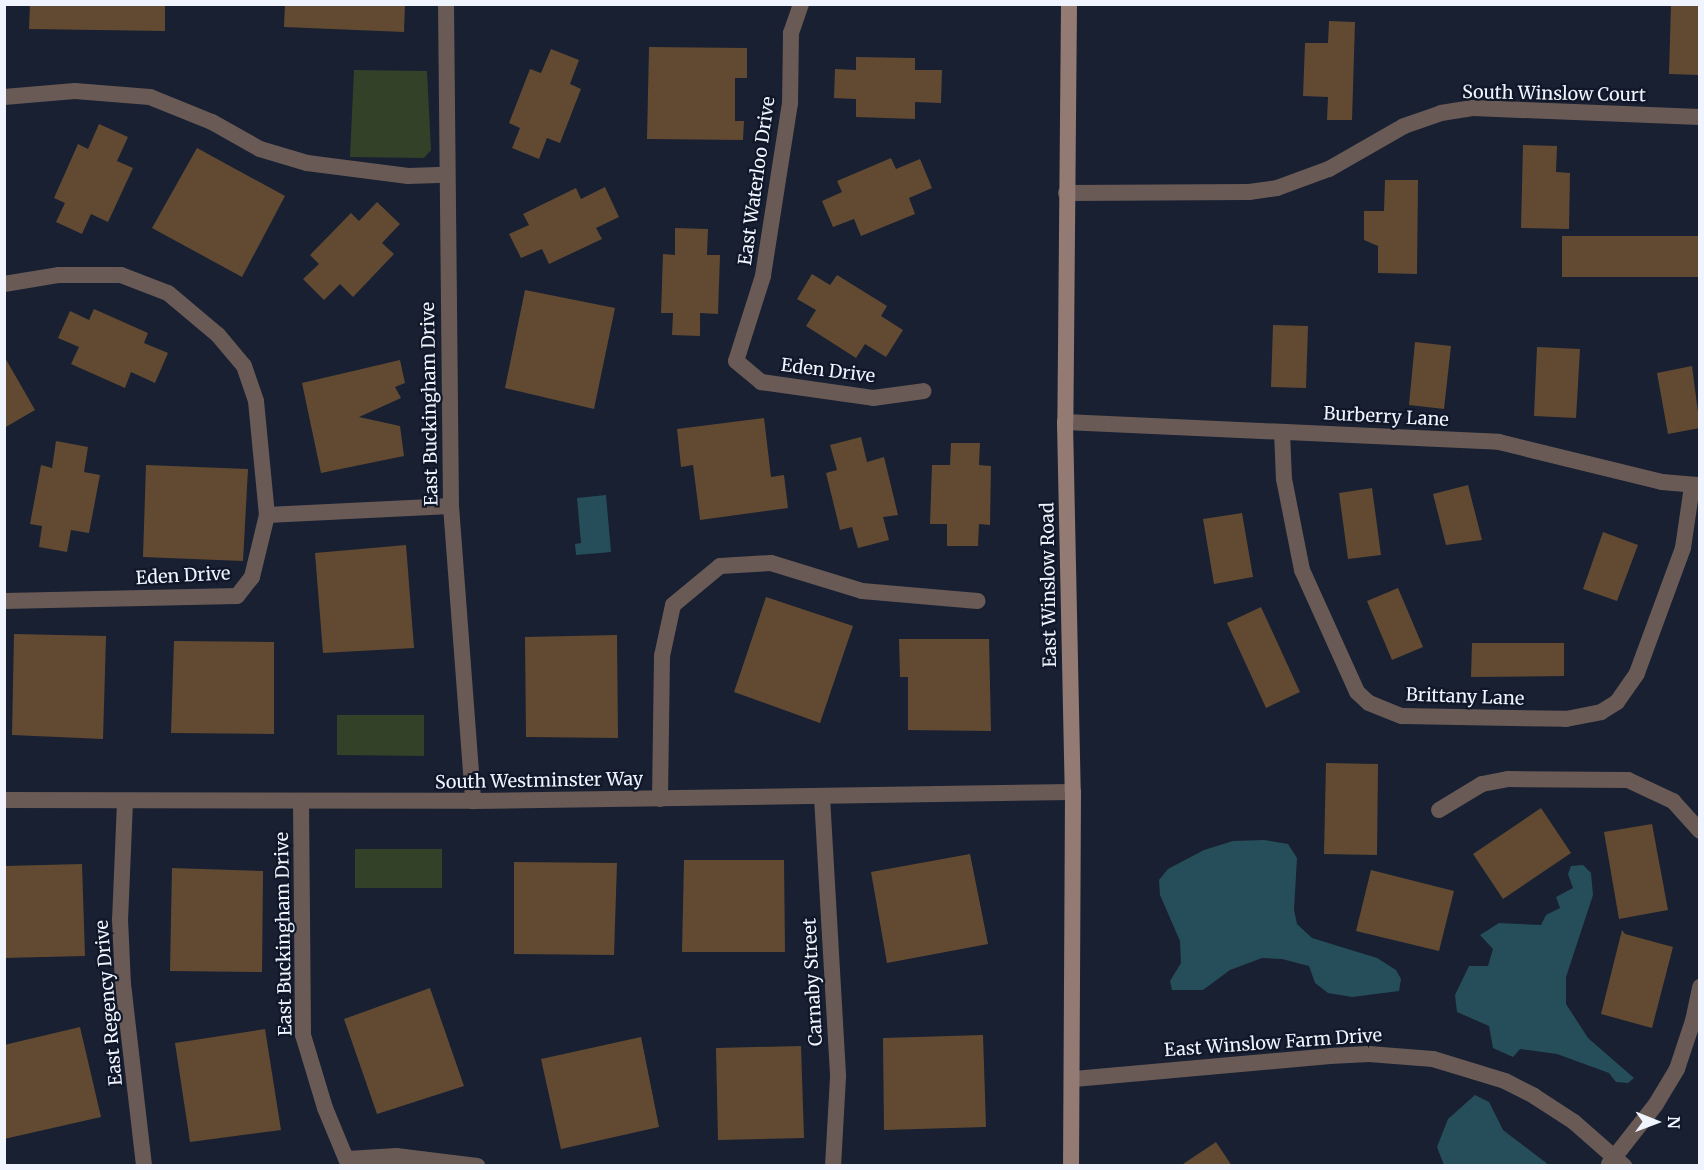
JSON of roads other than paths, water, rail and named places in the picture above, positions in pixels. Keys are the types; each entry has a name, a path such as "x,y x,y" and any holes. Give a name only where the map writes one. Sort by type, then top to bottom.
{"main road":[{"name":"East Winslow Road","path":"1069,4 1065,422 1073,792 1074,1078 1071,1166"}],"street":[{"name":"East Buckingham Drive","path":"446,4 451,506 474,801"},
{"name":"East Waterloo Drive","path":"736,361 763,276 789,103 791,33 801,4"},
{"path":"4,97 75,91 150,97 212,122 260,149 307,163 408,176 446,175"},
{"name":"South Winslow Court","path":"1066,193 1249,192 1277,188 1329,169 1404,126 1441,113 1473,108 1700,117"},
{"path":"4,284 59,275 121,275 168,293 218,335 244,366 256,401 267,515 451,506"},
{"name":"Eden Drive","path":"736,361 761,382 873,398 924,391"},
{"name":"Burberry Lane","path":"1065,422 1499,442 1662,482 1696,486"},
{"name":"Brittany Lane","path":"1282,432 1284,479 1302,570 1357,692 1369,703 1402,716 1566,719 1601,712 1617,702 1637,674 1683,548 1696,486"},
{"name":"Eden Drive","path":"4,601 237,596 252,577 267,515"},
{"path":"660,799 662,656 672,605 720,566 771,562 862,591 978,601"},
{"path":"1438,810 1482,784 1508,779 1618,780 1660,793 1687,814 1700,831"},
{"name":"South Westminster Way","path":"4,800 474,801 1073,792"},
{"name":"Carnaby Street","path":"822,797 838,1077 833,1166"},
{"name":"East Regency Drive","path":"125,802 120,919 123,984 144,1166"},
{"name":"East Buckingham Drive","path":"301,802 303,1035 325,1108 348,1162"},
{"path":"1615,1163 1677,1069 1694,1021 1700,987"},
{"name":"East Winslow Farm Drive","path":"1074,1078 1330,1056 1379,1054 1433,1059 1505,1081 1534,1096 1574,1122 1615,1163"},
{"path":"348,1162 396,1156 477,1166"}],"water":[{"path":"606,495 611,552 576,555 575,544 581,543 577,498"},
{"path":"1264,840 1288,844 1297,858 1294,910 1297,924 1312,938 1377,958 1396,970 1401,979 1399,991 1352,997 1328,993 1315,983 1309,966 1282,959 1262,958 1230,970 1203,990 1172,990 1170,981 1181,963 1180,941 1160,895 1159,880 1168,869 1204,850 1233,841"},
{"path":"1583,865 1591,873 1593,895 1566,977 1566,1004 1588,1038 1634,1078 1628,1083 1616,1082 1609,1073 1557,1054 1520,1049 1513,1057 1493,1048 1489,1026 1457,1012 1455,995 1469,966 1488,966 1493,949 1480,935 1499,923 1541,925 1546,915 1560,908 1556,897 1573,888 1568,874 1571,866"},
{"path":"1475,1095 1489,1102 1503,1130 1549,1165 1444,1165 1437,1147 1448,1119"}]}
